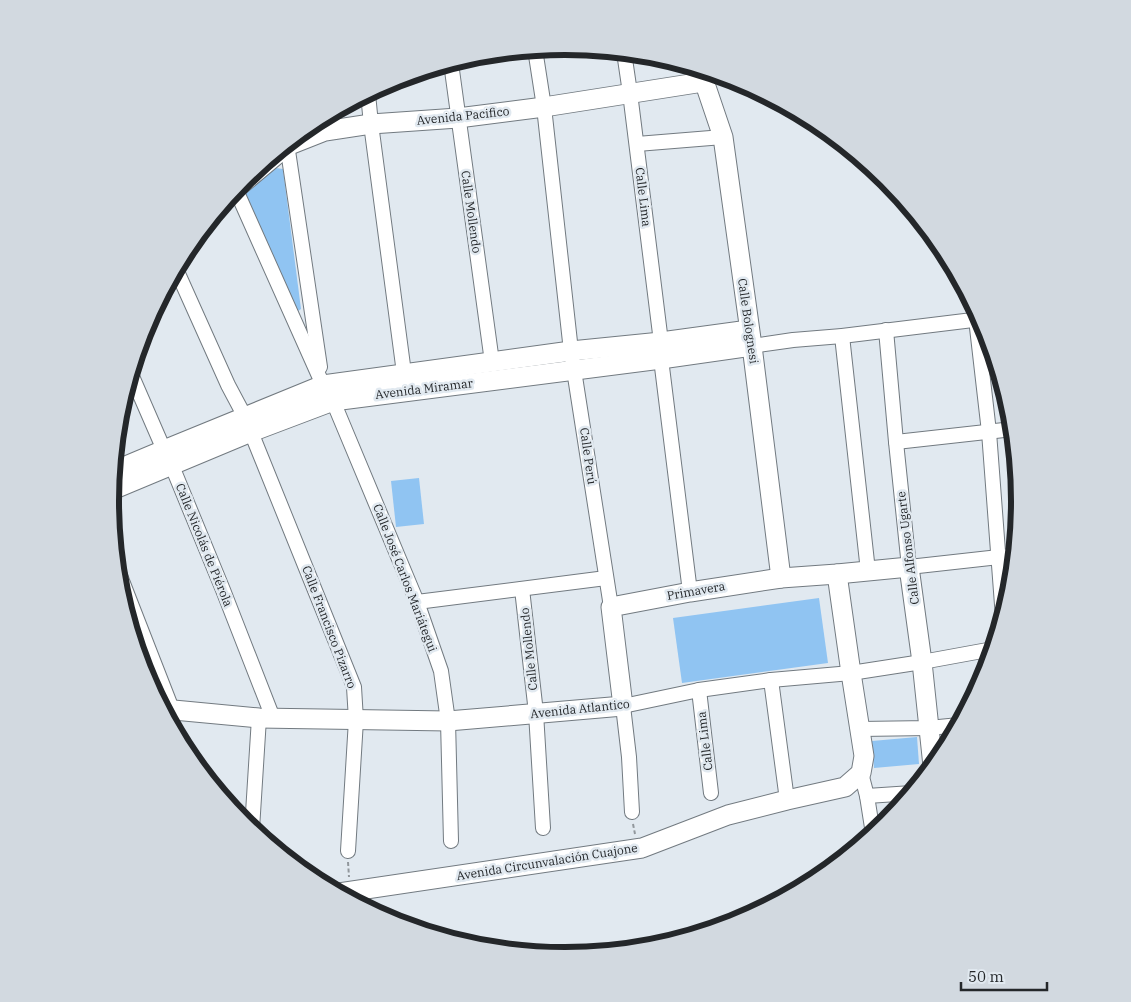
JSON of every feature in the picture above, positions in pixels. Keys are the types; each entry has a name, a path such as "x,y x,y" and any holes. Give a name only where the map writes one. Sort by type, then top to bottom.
{"main road":[{"name":"Avenida Pacifico","path":"307,137 325,131 370,124 458,118 544,107 630,93 701,76"},
{"name":"Calle Bolognesi","path":"702,77 723,137 751,338 781,578"},
{"name":"Avenida Miramar","path":"248,425 333,402 575,370 661,350 751,338"},
{"name":"Avenida Miramar","path":"120,486 168,458 248,425 323,385 571,351 661,350"},
{"name":"Avenida Miramar","path":"120,469 168,458"},
{"name":"Primavera","path":"611,607 690,592 781,578 909,567"},
{"name":"Calle Alfonso Ugarte","path":"909,567 922,662 932,755"},
{"path":"837,574 864,756 861,773"},
{"name":"Calle Perú","path":"611,607 623,706"},
{"name":"Avenida Atlantico","path":"174,714 356,720 448,720 623,706"},
{"name":"Avenida Circunvalación Cuajone","path":"351,892 642,848 728,815 844,787 861,773"}],"street":[{"name":"Calle Perú","path":"536,56 544,107 571,351 611,607"},
{"name":"Calle Lima","path":"625,59 690,592"},
{"name":"Calle Mollendo","path":"453,69 492,362"},
{"path":"368,101 404,373"},
{"path":"636,144 723,137"},
{"path":"288,152 323,385"},
{"name":"Calle José Carlos Mariátegui","path":"239,197 323,385 333,402 417,602 440,671 448,720 450,841"},
{"name":"Calle Francisco Pizarro","path":"180,277 248,425 354,687 356,720 348,851"},
{"path":"751,338 793,340 842,336 973,320"},
{"name":"Calle Alfonso Ugarte","path":"886,330 909,567"},
{"path":"979,334 1001,594"},
{"path":"842,336 868,571"},
{"name":"Calle Nicolás de Piérola","path":"136,384 223,590 266,718 253,819"},
{"path":"896,442 1006,430"},
{"path":"909,567 1008,556"},
{"path":"417,602 606,578"},
{"name":"Calle Mollendo","path":"522,589 536,713 543,828"},
{"path":"139,629 158,682"},
{"name":"Avenida Atlantico","path":"623,706 699,690 771,680 851,673 986,651"},
{"path":"771,680 787,800"},
{"name":"Calle Lima","path":"699,690 711,793"},
{"name":"Calle Perú","path":"623,706 630,757 632,812"},
{"path":"860,729 951,726"},
{"path":"861,773 872,825"},
{"path":"867,796 902,794"}],"path":[{"path":"632,812 638,817 638,821 633,823 635,836"},
{"path":"345,889 348,851"}],"shaded area":[{"path":"276,168 283,169 301,309 298,311 293,310 245,202 246,193"},
{"path":"419,478 424,524 396,527 391,481"},
{"path":"819,598 828,663 682,683 673,618"},
{"path":"917,737 919,764 874,768 872,741"}]}
